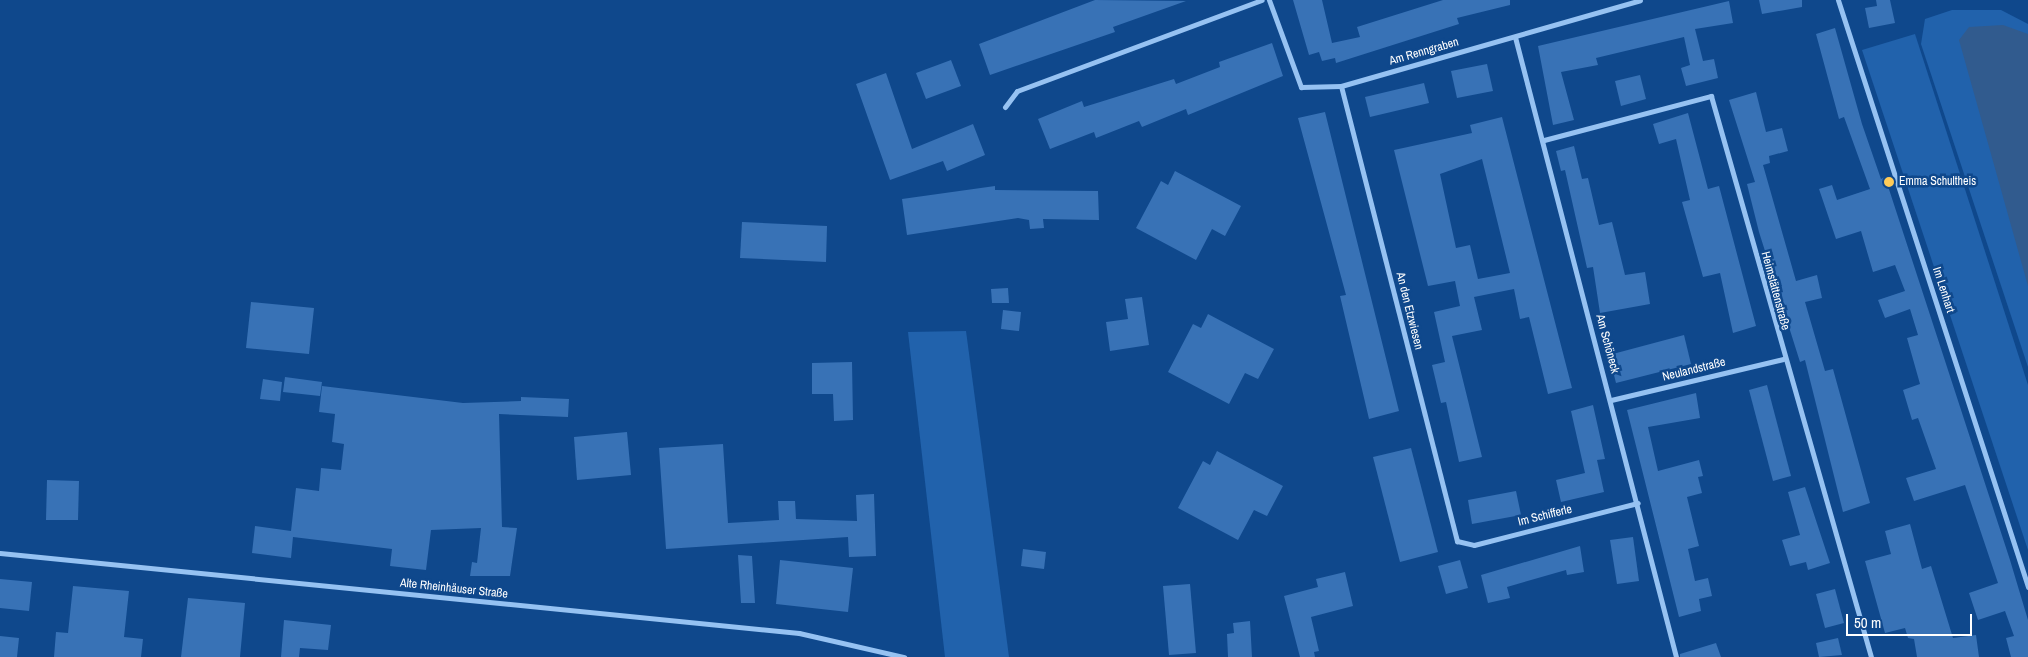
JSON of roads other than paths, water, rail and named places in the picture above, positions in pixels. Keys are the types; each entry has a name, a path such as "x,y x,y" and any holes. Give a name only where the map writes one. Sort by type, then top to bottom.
{"street":[{"path":"1005,107 1017,91 1262,0"},
{"name":"Am Renngraben","path":"1269,0 1301,87 1341,86 1640,0"},
{"name":"Im Lenhart","path":"1838,0 2028,586"},
{"name":"Am Schöneck","path":"1515,37 1544,140 1676,657"},
{"name":"An den Etzwiesen","path":"1341,86 1457,541"},
{"name":"Heimstättenstraße","path":"1544,140 1711,96 1783,358 1871,657"},
{"name":"Neulandstraße","path":"1611,400 1783,358"},
{"name":"Im Schifferle","path":"1457,541 1474,545 1638,503"},
{"name":"Alte Rheinhäuser Straße","path":"0,554 799,633 904,657"}],"place":[{"name":"Emma Schultheis","path":"1889,182"}]}
